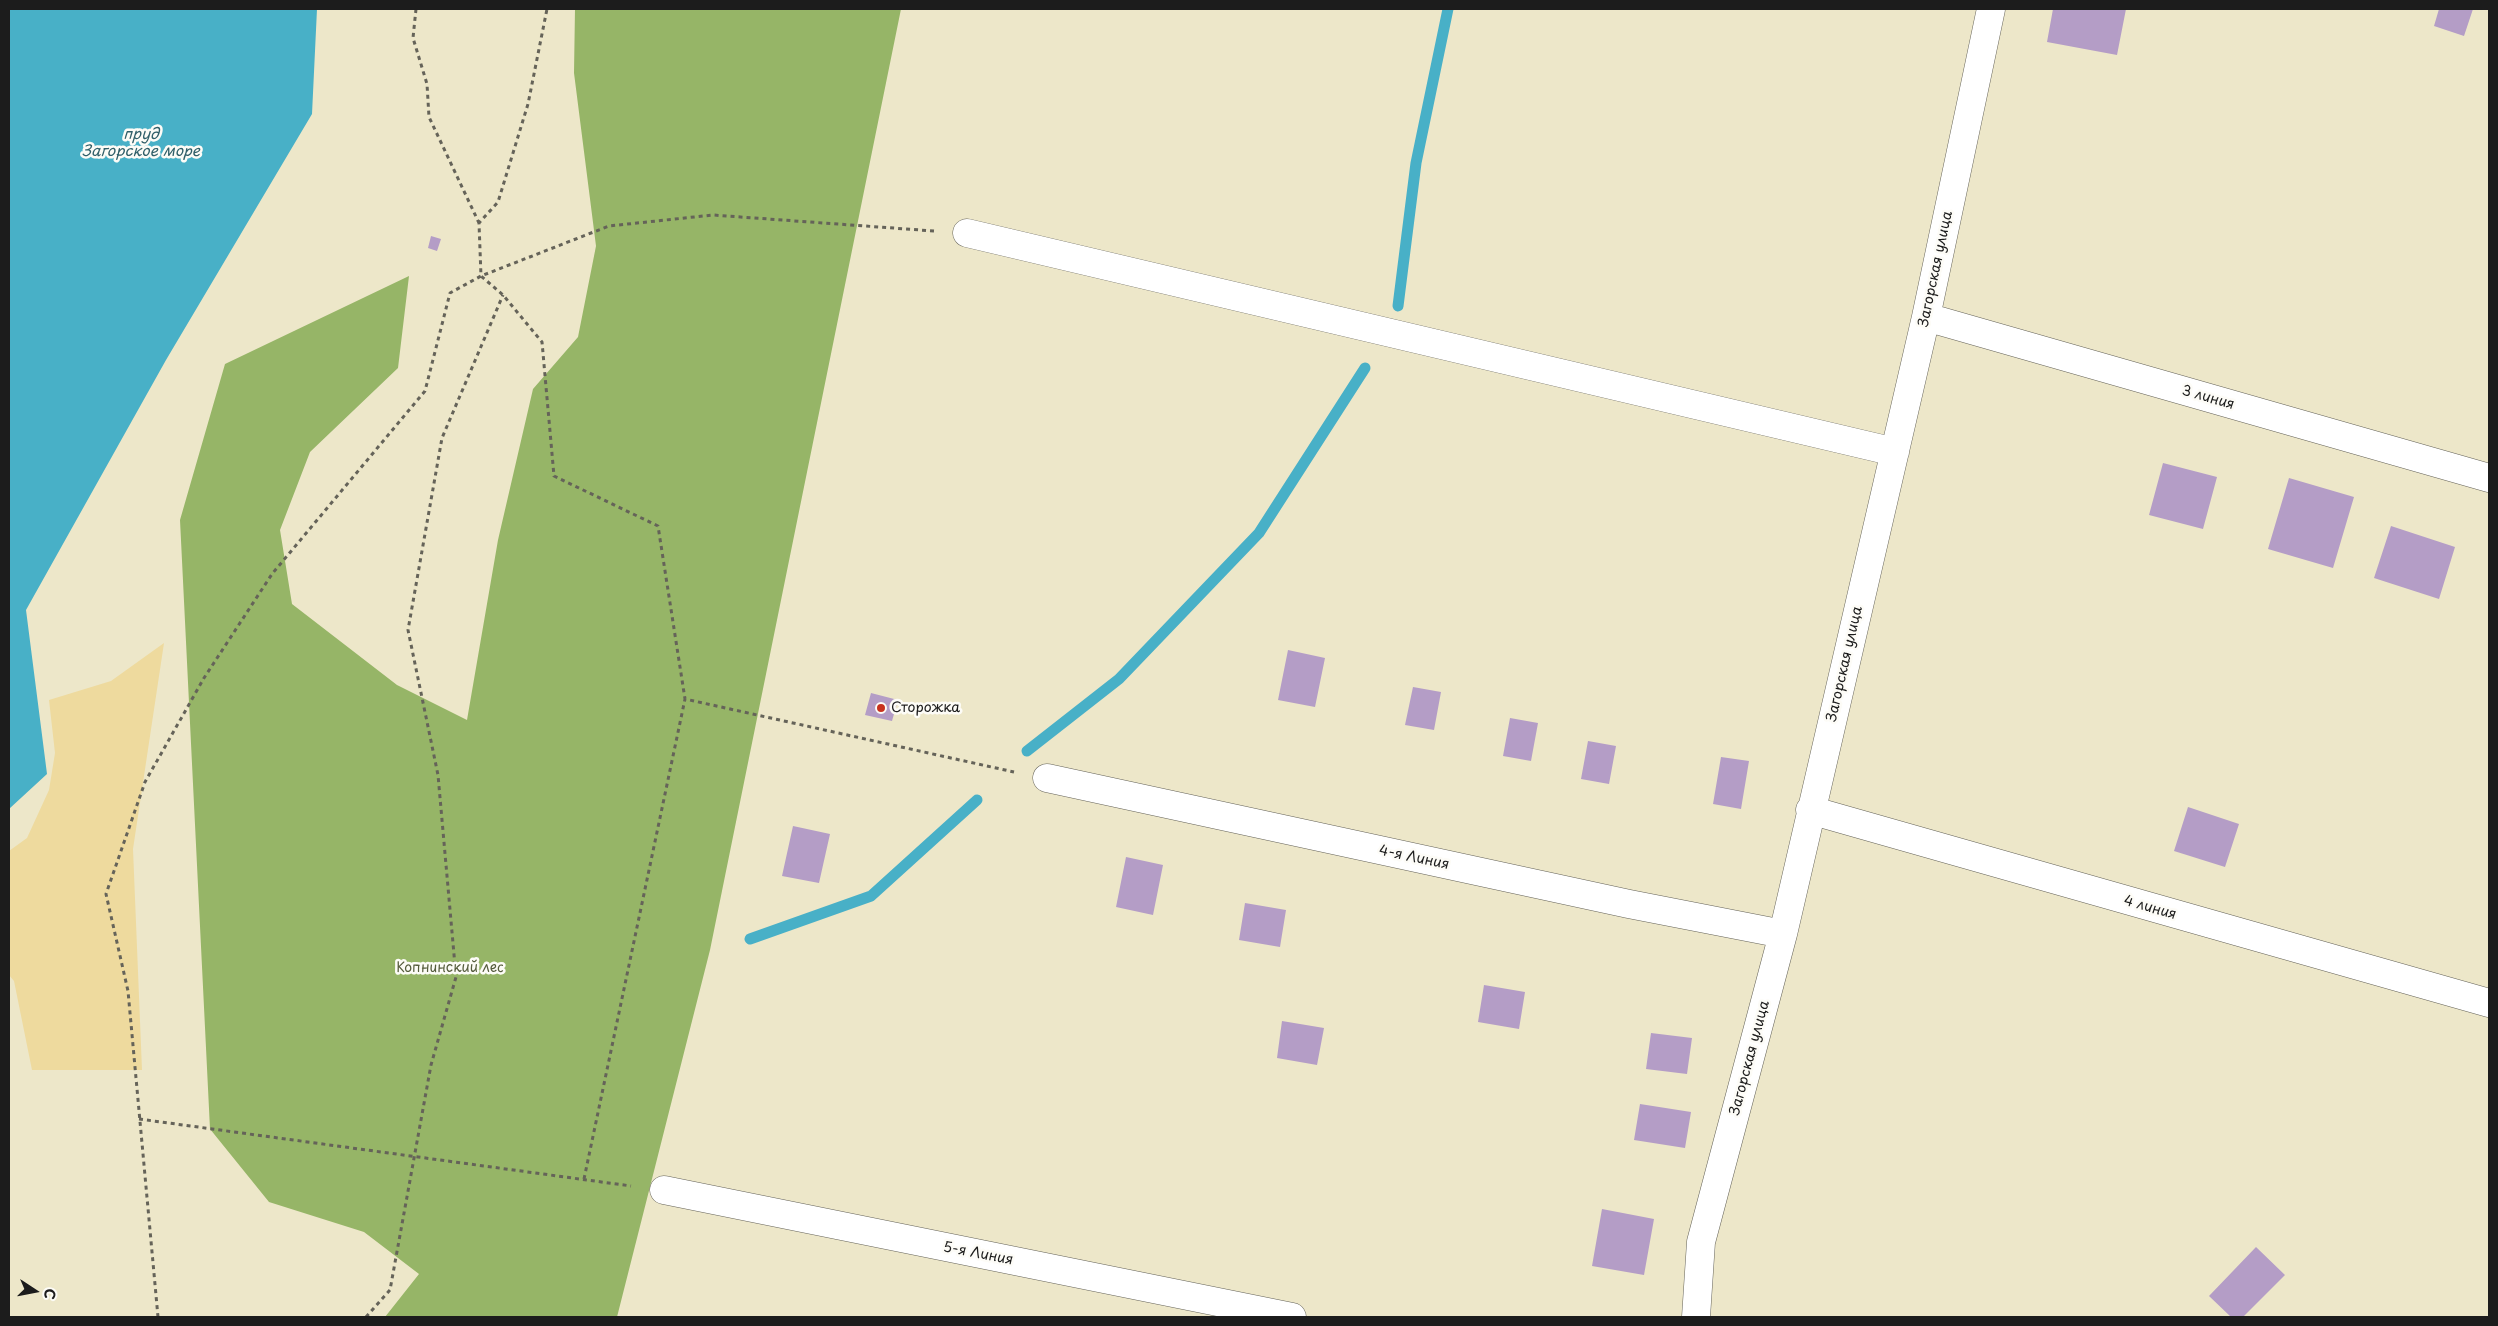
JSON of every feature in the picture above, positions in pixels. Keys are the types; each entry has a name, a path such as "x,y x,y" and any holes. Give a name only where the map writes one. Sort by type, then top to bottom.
{"street":[{"name":"Загорская улица","path":"1696,1317 1701,1242 1782,934 1926,318 1991,9"},
{"path":"967,233 1894,452"},
{"name":"3 линия","path":"1926,318 2489,478"},
{"name":"4-я Линия","path":"1047,778 1619,902 1782,934"},
{"name":"4 линия","path":"1810,810 2489,1003"},
{"name":"5-я Линия","path":"664,1190 1292,1317"}],"path":[{"path":"416,9 414,38 427,84 429,117 478,222 480,276 503,295 542,342 554,476 658,526 685,699 584,1179"},
{"path":"478,222 498,202 528,104 547,9"},
{"path":"158,1317 128,991 106,894 145,782 204,678 272,574 425,391 450,293 480,276 610,226 713,215 967,233"},
{"path":"366,1317 390,1290 431,1065 456,977 438,775 408,630 442,438 503,295"},
{"path":"685,699 967,763 1047,778"},
{"path":"139,1118 664,1190"}],"green space":[{"name":"Копнинский лес","path":"575,9 901,9 710,950 617,1317 385,1317 419,1274 364,1232 269,1202 210,1129 180,520 225,364 409,276 398,368 310,452 280,530 292,604 397,685 467,720 498,540 533,389 578,337 596,246 574,73"}],"sand":[{"path":"164,643 133,849 142,1070 32,1070 14,981 9,975 9,851 27,838 49,790 55,753 49,700 111,681"}],"water":[{"name":"пруд Загорское море","path":"9,9 317,9 312,114 166,360 26,610 47,774 9,809"}],"building":[{"path":"2053,9 2126,9 2117,55 2047,42"},
{"path":"2439,9 2473,9 2464,36 2434,26"},
{"path":"431,236 441,239 437,251 428,248"},
{"path":"2163,463 2217,477 2203,529 2149,515"},
{"path":"2289,478 2354,497 2333,568 2268,549"},
{"path":"2391,526 2455,547 2439,599 2374,578"},
{"path":"1288,650 1325,658 1315,707 1278,700"},
{"path":"1413,687 1441,692 1434,730 1405,725"},
{"name":"Сторожка","path":"871,693 898,700 892,721 865,715"},
{"path":"1510,718 1538,723 1531,761 1503,756"},
{"path":"1588,741 1616,746 1609,784 1581,779"},
{"path":"1721,757 1749,761 1741,809 1713,804"},
{"path":"2188,807 2239,824 2225,867 2174,851"},
{"path":"793,826 830,834 819,883 782,876"},
{"path":"1126,857 1163,865 1153,915 1116,907"},
{"path":"1245,903 1286,910 1280,947 1239,940"},
{"path":"1484,985 1525,992 1519,1029 1478,1022"},
{"path":"1282,1021 1324,1028 1317,1065 1277,1058"},
{"path":"1651,1033 1692,1038 1687,1074 1646,1069"},
{"path":"1640,1104 1691,1112 1685,1148 1634,1140"},
{"path":"1602,1209 1654,1219 1644,1275 1592,1266"},
{"path":"2256,1247 2285,1275 2243,1317 2231,1317 2209,1296"}],"waterway":[{"path":"1398,306 1416,163 1448,9"},
{"path":"1027,751 1119,679 1259,533 1365,368"},
{"path":"750,939 871,896 977,800"}],"place":[{"name":"Сторожка","path":"881,708"}]}
